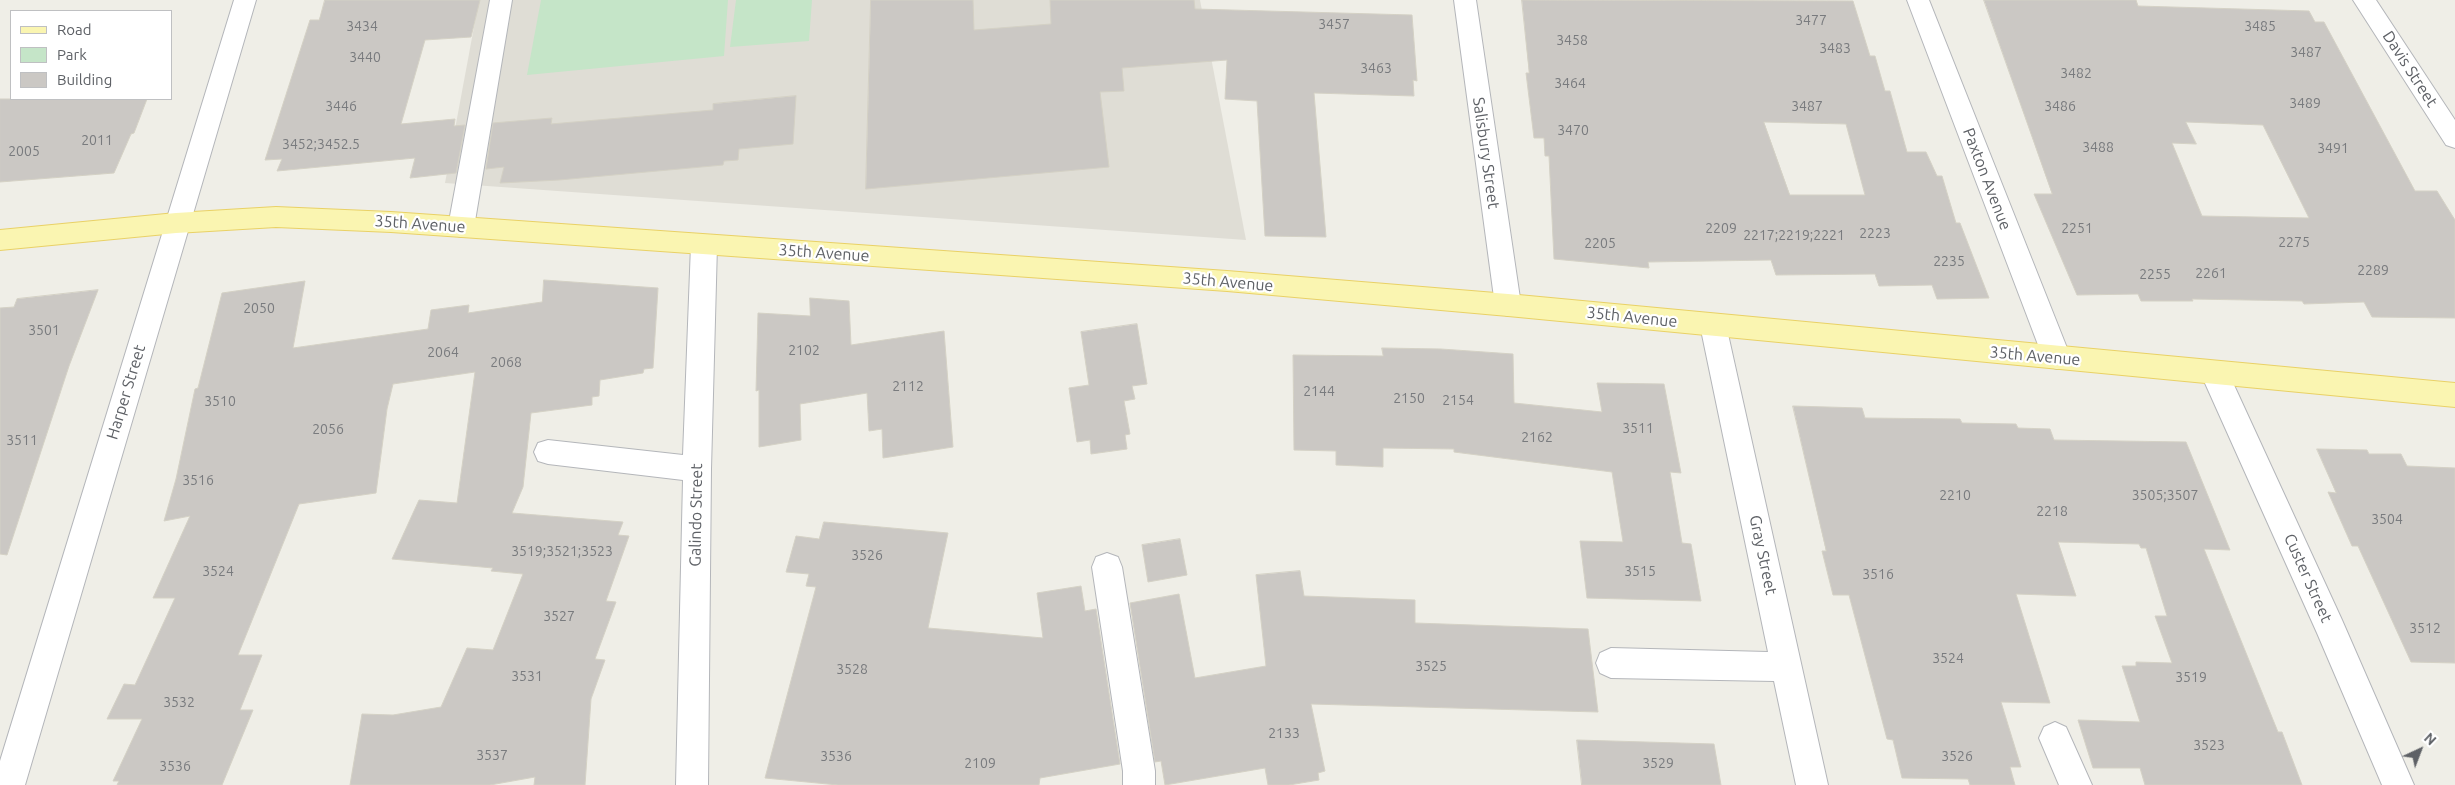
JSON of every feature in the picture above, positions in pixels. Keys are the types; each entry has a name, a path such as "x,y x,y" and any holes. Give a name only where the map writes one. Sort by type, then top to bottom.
{"main road":[{"name":"35th Avenue","path":"0,240 176,223 276,216 461,227 1227,281 1508,305 2455,395"}],"street":[{"name":"Harper Street","path":"9,785 176,223 245,0"},
{"path":"461,227 501,0"},
{"name":"Salisbury Street","path":"1465,0 1508,305"},
{"name":"Paxton Avenue","path":"1918,0 2057,358"},
{"name":"Davis Street","path":"2364,0 2455,139"},
{"name":"Galindo Street","path":"692,785 697,469 704,245"},
{"name":"Gray Street","path":"1713,325 1812,785"},
{"name":"Custer Street","path":"2214,372 2331,630 2398,785"},
{"path":"548,452 697,469"},
{"path":"1107,567 1139,771 1139,785"},
{"path":"1612,663 1788,667"},
{"path":"2055,738 2076,785"}],"shaded area":[{"path":"479,0 1200,0 1246,240 445,183"}],"green space":[{"path":"541,0 728,0 724,56 527,75"},
{"path":"736,0 812,0 809,41 730,47"}],"building":[{"path":"325,0 480,0 471,37 425,40 401,124 455,119 454,126 465,125 456,173 410,178 415,158 277,171 282,159 265,160 310,20 319,20"},
{"path":"871,0 973,0 974,30 1051,24 1050,0 1194,0 1195,9 1412,15 1417,81 1413,80 1414,96 1314,93 1326,237 1265,236 1257,101 1225,99 1227,60 1122,68 1124,91 1100,92 1109,167 866,189"},
{"path":"1522,0 1853,1 1870,56 1875,56 1885,91 1890,91 1907,152 1926,152 1937,176 1942,176 1956,223 1960,223 1989,298 1937,299 1932,285 1879,286 1875,274 1776,275 1771,260 1648,262 1649,268 1554,259 1549,156 1545,156 1544,138 1534,138 1526,73 1529,73","holes":["1764,122 1846,124 1865,195 1790,195"]},
{"path":"1984,0 2136,0 2138,6 2309,11 2315,22 2324,22 2415,191 2437,191 2455,220 2455,318 2372,317 2364,302 2304,304 2302,301 2192,299 2193,301 2141,301 2138,294 2077,295 2034,194 2052,194","holes":["2186,122 2263,125 2309,218 2202,216 2172,143 2196,144"]},
{"path":"796,96 793,144 739,149 738,160 724,161 723,165 559,180 500,183 504,167 486,169 493,123 552,118 551,124 713,110 713,104"},
{"path":"0,99 147,100 134,133 131,134 114,173 0,182"},
{"path":"544,280 658,288 653,368 644,369 643,373 600,380 599,396 592,397 592,405 531,413 523,487 512,513 623,522 618,535 629,536 606,601 616,602 595,659 605,660 591,699 585,785 534,785 535,777 490,785 350,785 362,714 393,715 441,707 467,648 493,650 523,574 491,571 493,568 392,559 419,500 457,503 475,372 393,384 387,409 376,493 299,504 238,655 262,655 240,710 253,710 222,785 117,785 119,781 113,781 142,719 107,719 124,684 135,685 175,598 153,598 190,516 164,521 176,479 195,389 198,388 222,293 305,281 293,348 428,329 431,310 469,305 468,313 542,302"},
{"path":"98,290 69,366 7,555 0,554 0,308 14,307 17,299"},
{"path":"810,298 849,301 851,345 944,331 953,447 883,458 882,429 869,431 867,393 800,404 801,440 759,447 759,390 756,391 758,313 810,316"},
{"path":"1137,324 1147,384 1132,386 1135,399 1124,401 1130,434 1125,435 1127,449 1091,454 1090,440 1077,442 1069,388 1089,385 1081,332"},
{"path":"1382,348 1441,349 1513,354 1514,403 1602,412 1597,383 1664,384 1681,473 1670,472 1682,543 1691,544 1701,601 1587,598 1580,541 1623,542 1612,472 1454,452 1454,449 1383,448 1383,467 1336,465 1336,451 1294,450 1293,355 1383,356"},
{"path":"1793,406 1862,408 1865,418 1960,419 1962,423 2016,424 2018,428 2050,429 2054,440 2186,442 2230,550 2204,549 2278,732 2282,732 2302,785 2145,785 2140,768 2093,768 2078,720 2140,722 2122,666 2136,666 2136,662 2172,663 2155,616 2167,616 2146,548 2141,548 2139,544 2058,542 2076,596 2016,594 2050,703 2001,702 2021,767 2010,767 2015,785 1970,785 1968,779 1902,778 1893,740 1887,739 1849,595 1833,595 1822,551 1826,551"},
{"path":"2317,449 2367,450 2369,454 2401,454 2407,466 2455,468 2455,663 2411,662 2358,546 2352,546 2328,492 2336,493"},
{"path":"824,522 948,533 928,628 1043,638 1037,593 1081,586 1085,611 1096,609 1120,764 1040,778 1039,785 838,785 765,778 816,587 806,586 809,574 786,572 796,536 819,539"},
{"path":"1180,539 1187,575 1148,582 1142,545"},
{"path":"1300,571 1304,596 1415,600 1415,623 1588,629 1598,712 1311,704 1325,771 1318,773 1319,780 1289,785 1268,785 1265,768 1165,785 1161,761 1155,762 1130,603 1179,594 1195,678 1266,666 1256,575"},
{"path":"1577,740 1714,744 1721,785 1582,785"}]}
